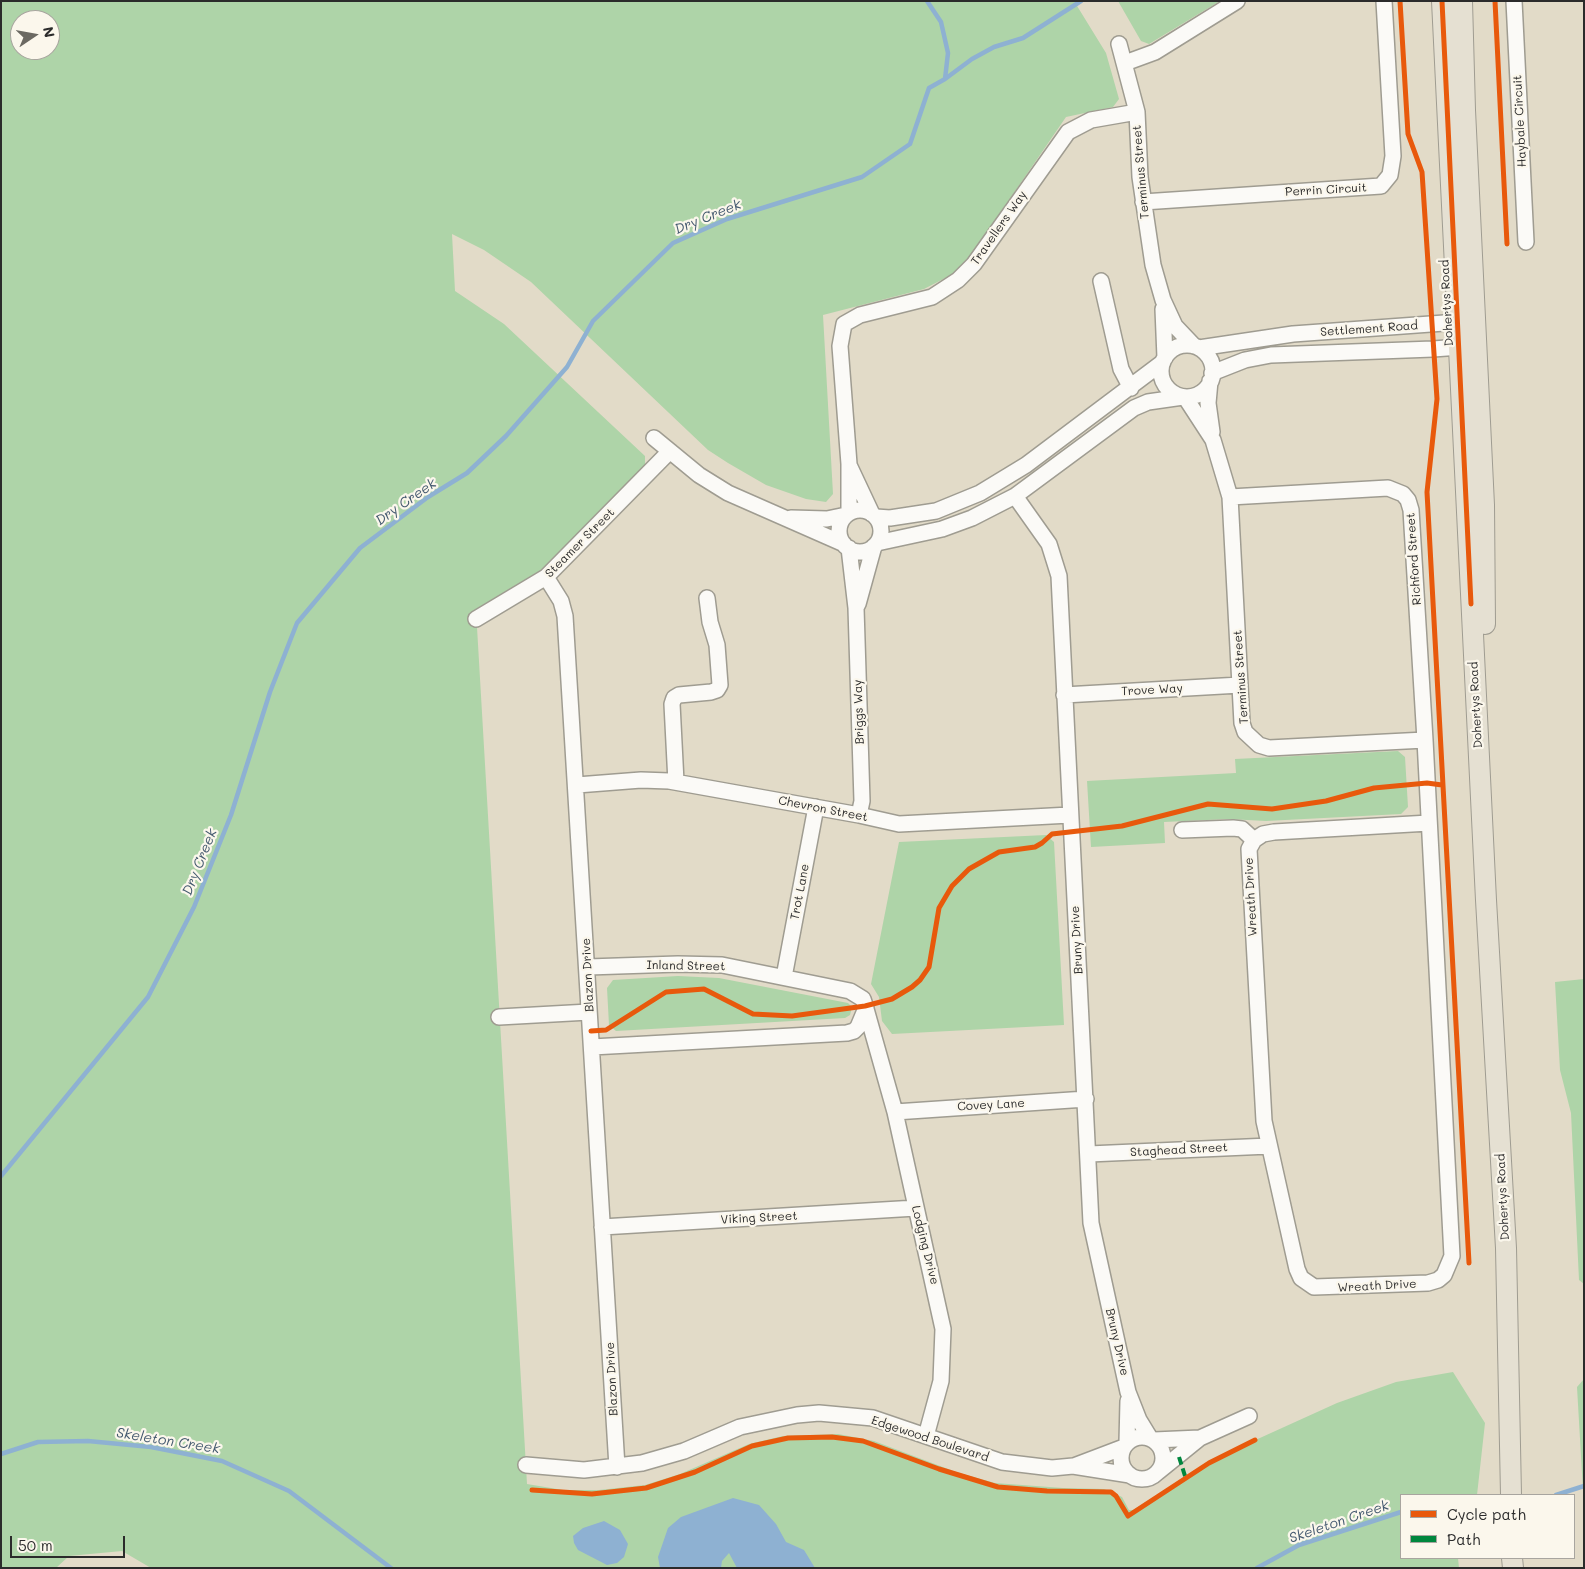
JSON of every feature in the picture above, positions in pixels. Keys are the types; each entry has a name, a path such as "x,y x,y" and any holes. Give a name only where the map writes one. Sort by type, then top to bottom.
{"main road":[{"name":"Dohertys Road","path":"1442,1 1486,900 1506,1248 1510,1494"},
{"name":"Dohertys Road","path":"1462,1 1484,505 1486,900"}],"street":[{"path":"1125,62 1155,52 1237,1"},
{"name":"Perrin Circuit","path":"1142,202 1381,186 1390,175 1393,156 1384,1"},
{"name":"Haybale Circuit","path":"1514,1 1526,242"},
{"name":"Terminus Street","path":"1119,44 1137,112 1142,202 1163,300 1175,326 1197,347"},
{"name":"Travellers Way","path":"848,464 840,346 844,324 860,315 932,297 958,280 974,264 1068,132 1091,120 1137,112"},
{"path":"1101,281 1121,368 1131,388"},
{"name":"Terminus Street","path":"1163,300 1164,360"},
{"path":"1458,322 1476,333 1460,347"},
{"name":"Settlement Road","path":"1197,347 1293,334 1458,322"},
{"path":"654,438 699,475 728,493 790,518 826,538 862,551 876,544 942,529 972,518 1015,496 1134,408 1148,402 1200,393 1211,377 1209,359 1197,347 1178,347 1131,388 1026,465 980,493 936,511 890,518 861,510 827,519 790,518"},
{"name":"Settlement Road","path":"1211,377 1246,360 1271,355 1460,347"},
{"path":"1164,360 1161,377 1164,384 1175,394 1184,397"},
{"name":"Terminus Street","path":"1211,377 1208,403 1212,440 1230,497 1242,723 1252,740 1259,745 1269,748 1425,740"},
{"name":"Terminus Street","path":"1184,397 1212,440"},
{"name":"Steamer Street","path":"476,618 546,577 670,451"},
{"path":"846,546 840,526 848,514 848,464"},
{"path":"848,464 881,530 876,544"},
{"name":"Richford Street","path":"1230,497 1388,488 1403,494 1408,500 1411,510 1425,740"},
{"name":"Bruny Drive","path":"1015,496 1046,539 1059,576 1092,1223 1128,1392 1139,1420 1152,1439"},
{"name":"Briggs Way","path":"856,608 876,544"},
{"name":"Briggs Way","path":"846,546 856,608 862,801 859,815"},
{"name":"Blazon Drive","path":"546,577 561,601 565,616 588,967 589,1012 617,1467"},
{"path":"676,782 672,704 674,698 679,695 711,692 717,690 720,685 717,644 710,622 707,598"},
{"name":"Trove Way","path":"1064,695 1240,685"},
{"name":"Wreath Drive","path":"1425,740 1452,1256 1444,1275 1428,1284 1323,1288 1307,1284 1297,1269 1269,1146 1261,1098 1249,849 1254,840 1263,834 1274,832 1429,824"},
{"name":"Chevron Street","path":"576,785 641,780 676,782 899,824 1070,815"},
{"name":"Trot Lane","path":"784,978 816,807"},
{"name":"Wreath Drive","path":"1182,830 1242,829 1254,840"},
{"name":"Inland Street","path":"588,967 678,964 722,965 850,991 863,999 861,1020"},
{"path":"499,1017 589,1012"},
{"path":"592,1046 861,1020 871,1042 880,1054"},
{"name":"Lodging Drive","path":"861,1020 870,1028 880,1054 895,1112 943,1329 941,1381 926,1436"},
{"name":"Covey Lane","path":"895,1112 1086,1099"},
{"name":"Staghead Street","path":"1089,1154 1269,1146"},
{"name":"Viking Street","path":"602,1227 916,1208"},
{"name":"Bruny Drive","path":"1125,1445 1128,1392"},
{"name":"Edgewood Boulevard","path":"526,1465 584,1470 617,1467 684,1452 740,1427 812,1414 873,1418 976,1455 1002,1462 1037,1467 1073,1466 1130,1475"},
{"path":"1200,1438 1152,1439 1140,1436 1125,1445 1121,1453 1122,1465 1130,1475 1138,1479 1147,1479 1200,1438 1249,1416"},
{"path":"1152,1439 1162,1449 1163,1455 1158,1472"},
{"name":"Edgewood Boulevard","path":"1073,1466 1125,1445"}],"green space":[{"path":"1,1 1074,1 1106,53 1119,99 1113,107 1066,117 972,254 953,274 924,289 823,315 833,494 826,502 806,499 766,485 708,450 531,282 484,250 452,234 455,291 504,324 645,456 645,466 555,559 535,575 476,610 527,1484 563,1490 599,1490 645,1485 680,1474 749,1444 783,1436 838,1434 874,1441 956,1472 995,1483 1104,1489 1122,1497 1129,1510 1133,1510 1218,1457 1337,1403 1396,1382 1453,1372 1485,1423 1477,1494 1400,1494 1400,1559 1458,1559 1459,1568 151,1568 122,1551 69,1556 56,1568 1,1568"},
{"path":"1118,1 1220,1 1149,44 1141,41"},
{"path":"1398,751 1405,757 1408,807 1401,814 1266,821 1228,819 1164,822 1165,843 1091,847 1087,781 1236,773 1235,759"},
{"path":"1046,835 1054,842 1064,1025 892,1034 882,1021 879,997 871,984 899,842"},
{"path":"678,976 719,978 848,1003 852,1007 850,1015 845,1018 616,1031 609,1025 607,988 613,980"},
{"path":"1584,979 1584,1284 1579,1280 1571,1113 1560,1070 1555,982"},
{"path":"1584,1379 1584,1508 1577,1387"}],"water":[{"path":"733,1498 759,1505 776,1524 786,1542 804,1550 815,1568 737,1568 729,1553 722,1561 721,1568 660,1568 658,1557 668,1528 681,1517"},
{"path":"604,1521 620,1530 628,1544 624,1557 617,1563 607,1565 578,1550 573,1536 583,1528"}],"waterway":[{"name":"Dry Creek","path":"1,1176 148,997 194,907 231,815 270,692 297,623 360,548 428,497 467,473 506,436 567,367 593,321 673,243 727,219 862,177 910,144 929,88 945,79 948,53 941,22 927,1"},
{"path":"945,79 972,59 994,47 1023,38 1081,1"},
{"name":"Skeleton Creek","path":"1,1454 38,1442 88,1441 151,1447 222,1461 289,1491 391,1568"},
{"name":"Skeleton Creek","path":"1559,1494 1584,1486"},
{"name":"Skeleton Creek","path":"1257,1568 1299,1545 1400,1512"}],"marked path":[{"path":"1179,1457 1186,1479"}],"cycle path":[{"path":"1400,1 1408,134 1422,172 1437,399 1427,492 1469,1263"},
{"path":"1442,1 1471,604"},
{"path":"1495,1 1507,244"},
{"path":"591,1031 606,1030 666,992 704,989 753,1014 792,1016 865,1006 892,999 912,987 920,980 929,967 939,908 952,886 969,869 999,852 1035,847 1052,834 1122,826 1208,804 1272,809 1326,801 1374,788 1427,783 1442,785"},
{"path":"532,1490 592,1494 646,1488 695,1472 752,1446 788,1438 832,1437 863,1441 939,1469 998,1487 1047,1491 1111,1492 1116,1496 1128,1516 1209,1463 1255,1440"}]}
